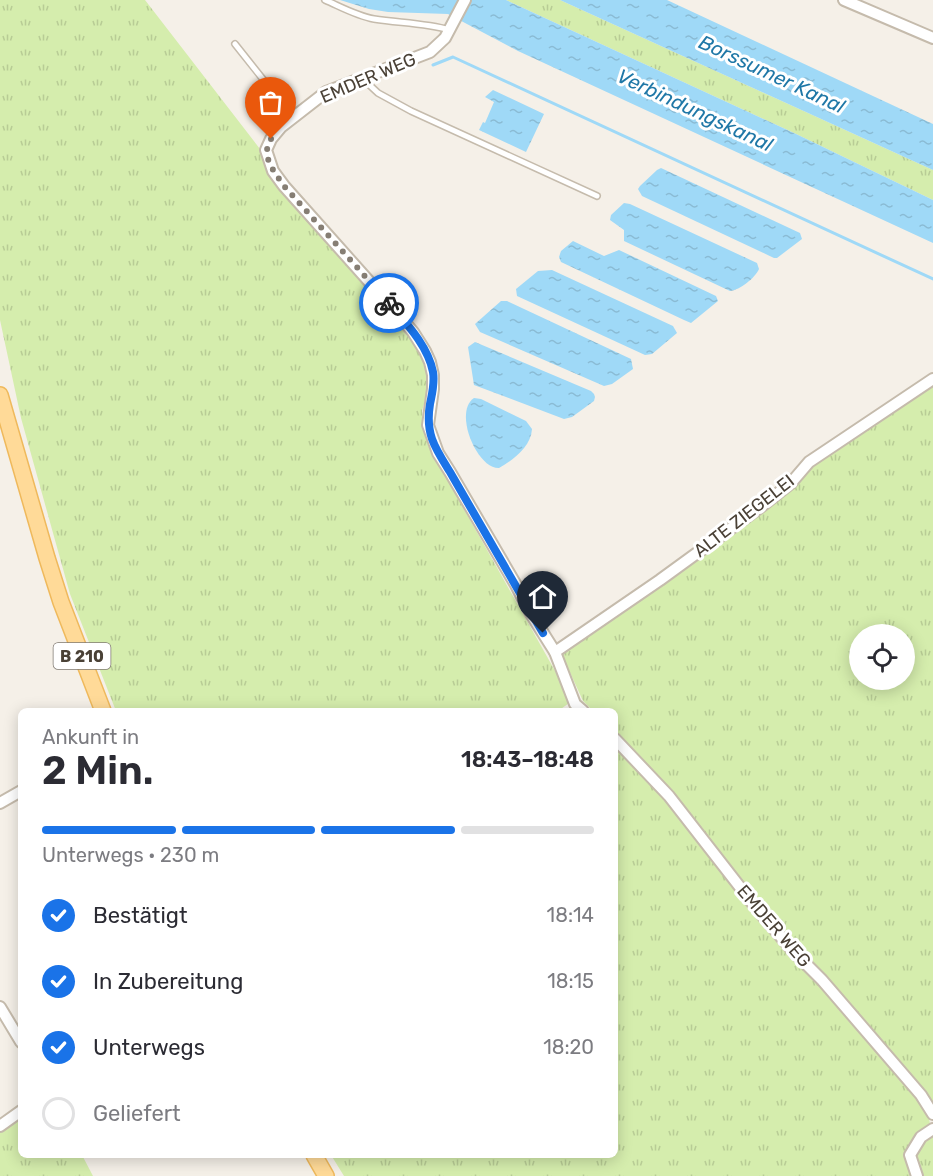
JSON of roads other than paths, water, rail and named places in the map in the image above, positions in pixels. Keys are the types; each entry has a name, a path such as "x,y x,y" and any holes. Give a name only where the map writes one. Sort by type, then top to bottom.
{"main road":[{"name":"B 210","path":"0,395 61,602 102,708"},
{"path":"316,1158 326,1176"}],"street":[{"name":"EMDER WEG","path":"465,0 440,44 430,52 326,92 281,128 267,144 266,154 273,171 284,186 390,305 413,332 425,351 433,375 428,425 438,453 555,652 574,708"},
{"path":"844,0 933,38"},
{"name":"ALTE ZIEGELEI","path":"555,652 764,505 791,483 808,462 933,379"},
{"name":"EMDER WEG","path":"618,742 669,796 757,909 921,1095 933,1114"},
{"path":"0,803 18,793"},
{"path":"0,1007 18,1037"},
{"path":"0,1126 18,1113"},
{"path":"917,1176 910,1155 921,1137 933,1129"}],"lane":[{"path":"325,0 346,10 372,18 452,26"},
{"path":"235,44 293,117"},
{"path":"362,78 378,93 411,111 597,196"}],"water":[{"name":"Verbindungskanal","path":"340,0 506,0 933,200 933,243 518,51 448,14 388,12"},
{"name":"Borssumer Kanal","path":"560,0 667,0 933,124 933,170"},
{"path":"493,90 544,114 526,152 479,130 483,122 485,123 494,102 485,97"},
{"path":"661,168 800,233 802,239 774,258 642,196 638,189 640,186"},
{"path":"624,203 757,263 759,269 747,283 730,291 624,241 624,230 610,220 611,215"},
{"path":"573,241 604,256 619,250 716,296 718,301 691,323 561,262 559,257 561,251"},
{"path":"552,270 673,326 677,333 652,354 645,355 517,296 516,289 538,271"},
{"path":"501,301 507,301 631,359 633,369 612,384 604,386 480,332 475,324"},
{"path":"475,342 591,391 595,397 594,401 572,417 564,419 474,385 468,347"},
{"path":"474,398 481,399 526,421 532,429 525,447 499,468 491,466 483,459 470,439 466,415 468,405"}],"waterway":[{"path":"433,65 453,57 933,279"}]}
